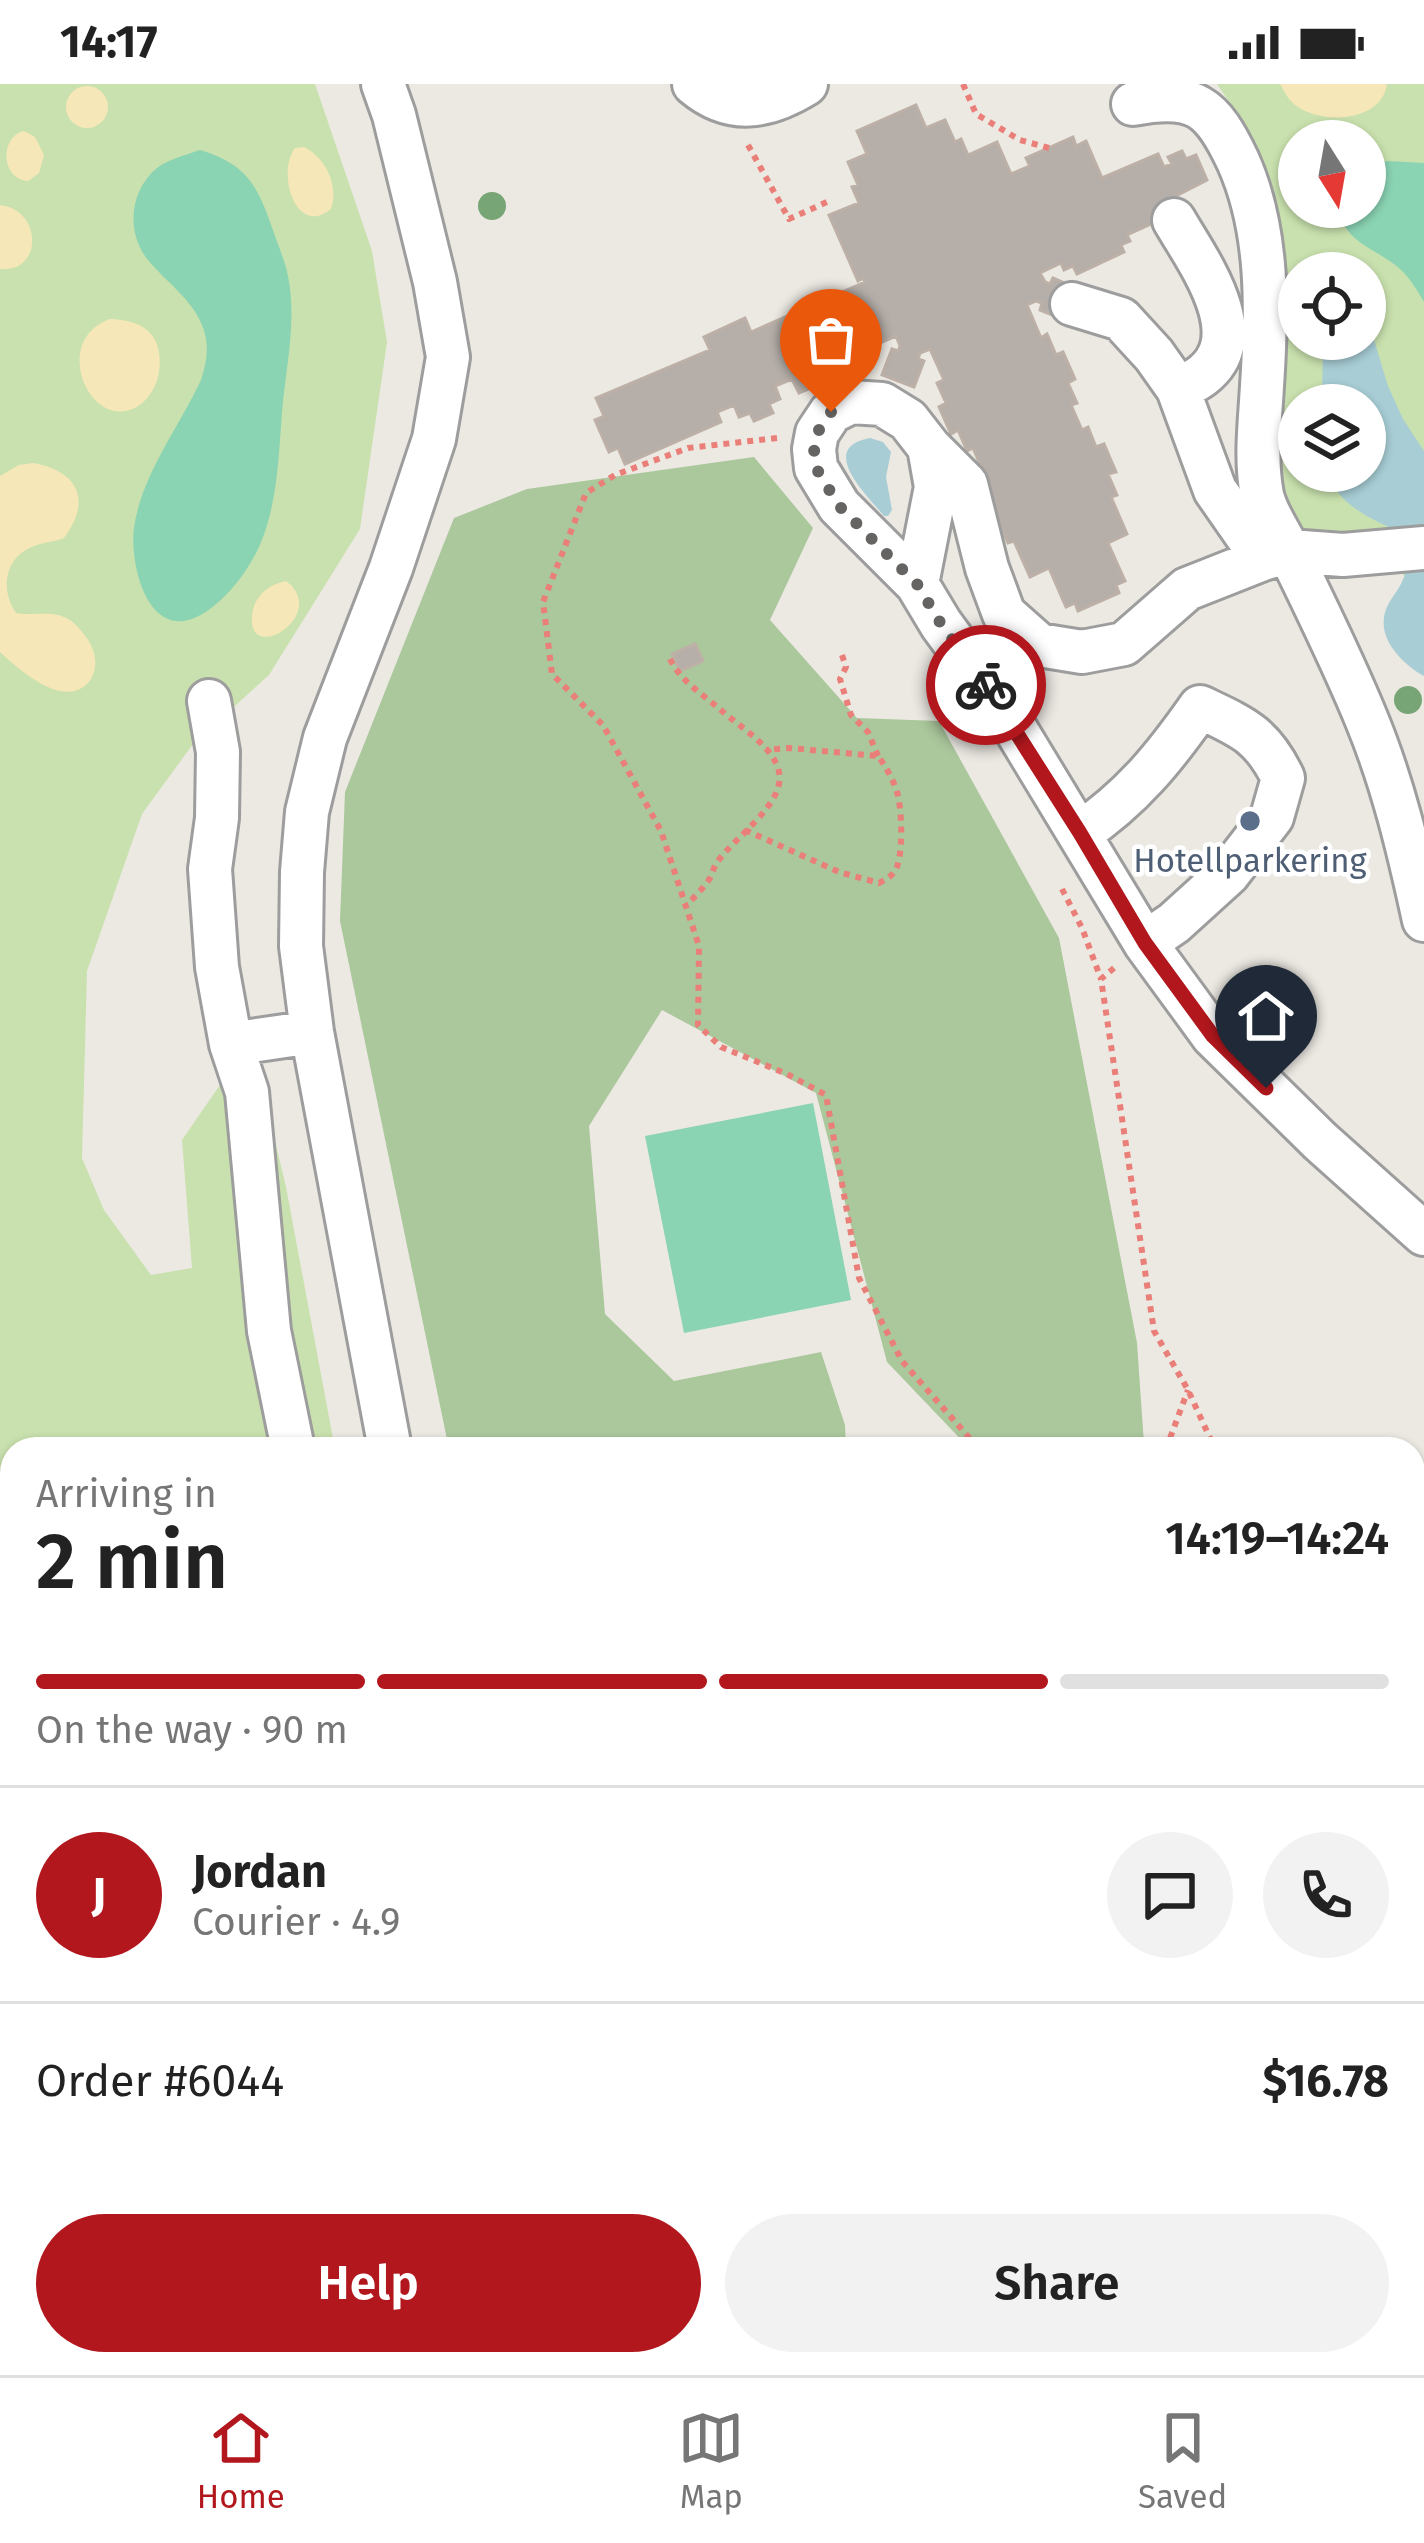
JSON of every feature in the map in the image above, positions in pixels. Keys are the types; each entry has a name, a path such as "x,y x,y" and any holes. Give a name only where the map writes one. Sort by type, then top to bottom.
{"street":[{"path":"383,84 435,282 448,357 434,439 392,568 325,738 307,812 301,946 312,1032 388,1437"},
{"path":"704,92 752,105 776,102 806,84"},
{"path":"1133,104 1162,98 1192,101 1209,112 1224,131 1255,209 1264,280 1258,450 1262,499 1276,555"},
{"path":"1174,220 1212,285 1222,313 1224,340 1206,374 1178,389"},
{"path":"1072,304 1121,320 1154,355 1178,389 1215,490 1276,555 1367,719 1403,824 1424,920"},
{"path":"1409,550 1276,555 1186,589 1124,644 1082,652 1039,645 1004,614 966,484 908,420 881,404 851,402 831,412 817,433 814,449 816,468 839,506 917,584 1004,710 1145,943 1213,1036 1424,1234"},
{"path":"917,584 936,487 929,447"},
{"path":"209,701 218,752 211,868 215,947 231,1044 247,1092 269,1331 291,1437"},
{"path":"1080,833 1105,817 1160,763 1200,707 1246,729 1271,752 1283,778 1272,817 1228,874 1145,943"},
{"path":"231,1044 312,1032"}],"path":[{"path":"963,84 976,114 1020,140 1049,148"},
{"path":"704,92 739,129 791,223 827,202"},
{"path":"817,433 688,448 615,475 586,493 543,602 552,674 603,724 661,831 699,946 698,1025 721,1047 826,1095 859,1278 902,1361 968,1437"},
{"path":"745,830 855,878 879,883 896,869 900,803 868,732 851,715 840,679 846,667 842,655"},
{"path":"670,659 687,683 766,750 780,778 777,792 686,906"},
{"path":"766,750 878,756"},
{"path":"1145,943 1101,979 1154,1331 1210,1437"},
{"path":"1170,1437 1188,1390"}],"green space":[{"path":"0,84 315,84 372,251 387,342 360,529 269,675 193,744 142,814 87,971 82,1158 104,1210 151,1275 192,1268 182,1140 224,1079 259,1074 286,1187 333,1437 0,1437"},
{"path":"1217,84 1424,84 1424,543 1405,576 1355,545 1290,539 1279,492 1386,492 1386,384 1278,384 1278,488 1271,458 1278,356 1386,360 1386,252 1278,252 1278,264 1243,122"},
{"path":"200,150 230,163 256,190 287,270 291,327 277,474 264,534 227,594 202,614 184,621 170,620 149,602 137,572 134,528 152,471 201,380 206,339 191,307 141,249 134,212 141,188 157,168"},
{"path":"1386,161 1424,163 1424,302 1404,273 1386,259 1386,252 1375,252 1346,228 1386,228"},
{"path":"754,457 813,528 770,620 857,718 939,721 1059,938 1137,1343 1144,1437 959,1437 887,1362 816,1093 662,1010 589,1126 605,1314 674,1381 821,1352 846,1437 447,1437 340,921 345,792 454,518 527,489"},
{"path":"813,1103 851,1300 684,1333 645,1136"}],"sand":[{"path":"1280,84 1387,84 1375,106 1337,117 1298,107"},
{"path":"87,86 102,92 108,107 102,122 87,128 72,122 66,107 72,92"},
{"path":"24,131 35,137 44,155 39,173 28,181 12,173 7,157 11,141"},
{"path":"304,147 319,158 332,182 331,209 319,216 299,209 289,186 290,159 295,148"},
{"path":"0,205 14,209 30,229 30,252 14,268 0,269"},
{"path":"110,319 142,326 155,339 160,359 153,390 141,404 124,411 107,409 94,399 80,365 82,347 91,331"},
{"path":"33,463 70,480 79,499 78,511 64,538 34,546 16,558 8,575 8,594 16,613 67,618 92,647 92,677 78,690 68,692 41,684 0,652 0,476"},
{"path":"286,581 297,593 295,618 276,635 256,633 252,615 256,601 265,590"}],"water":[{"path":"1323,360 1380,360 1403,419 1424,451 1424,676 1392,648 1384,628 1387,607 1405,573 1403,534 1368,517 1338,492 1386,492 1386,384 1322,384"},
{"path":"870,438 883,442 891,452 886,477 892,510 888,516 858,485 846,462 854,443"}],"building":[{"path":"916,105 926,128 945,120 955,142 961,139 968,155 997,142 1011,174 1030,166 1026,158 1073,137 1076,146 1086,141 1102,178 1158,154 1164,167 1172,164 1168,157 1182,151 1186,159 1196,155 1207,180 1176,196 1182,210 1127,235 1130,241 1121,245 1124,252 1077,274 1073,266 1064,270 1061,263 1040,273 1045,282 1050,284 1053,278 1078,289 1065,320 1040,310 1042,303 1027,305 1041,338 1047,334 1056,355 1063,352 1075,379 1068,383 1077,403 1071,405 1082,430 1088,427 1096,447 1104,444 1116,472 1108,474 1117,495 1111,497 1127,534 1108,543 1125,581 1116,585 1119,593 1078,611 1075,603 1066,607 1049,568 1030,577 1014,541 1008,543 999,523 991,526 978,476 984,474 973,448 967,451 958,430 951,434 939,407 946,403 937,383 944,380 930,349 920,353 918,359 924,361 914,387 882,375 892,349 898,351 900,346 896,336 847,357 853,370 799,393 792,379 775,386 780,399 769,404 773,413 754,421 750,413 739,417 734,405 717,412 721,422 625,464 618,448 609,452 595,420 604,416 596,398 710,350 704,337 745,318 751,332 865,282 863,278 858,281 829,215 859,203 852,187 858,185 848,162 867,154 857,131"},
{"path":"695,644 703,661 680,671 672,654"}],"way so far":[{"path":"831,412 817,433 816,468 839,506 917,584 986,685"}],"place":[{"name":"Hotellparkering","path":"1250,821"}],"route":[{"path":"986,685 1145,943 1213,1036 1266,1088"}]}
